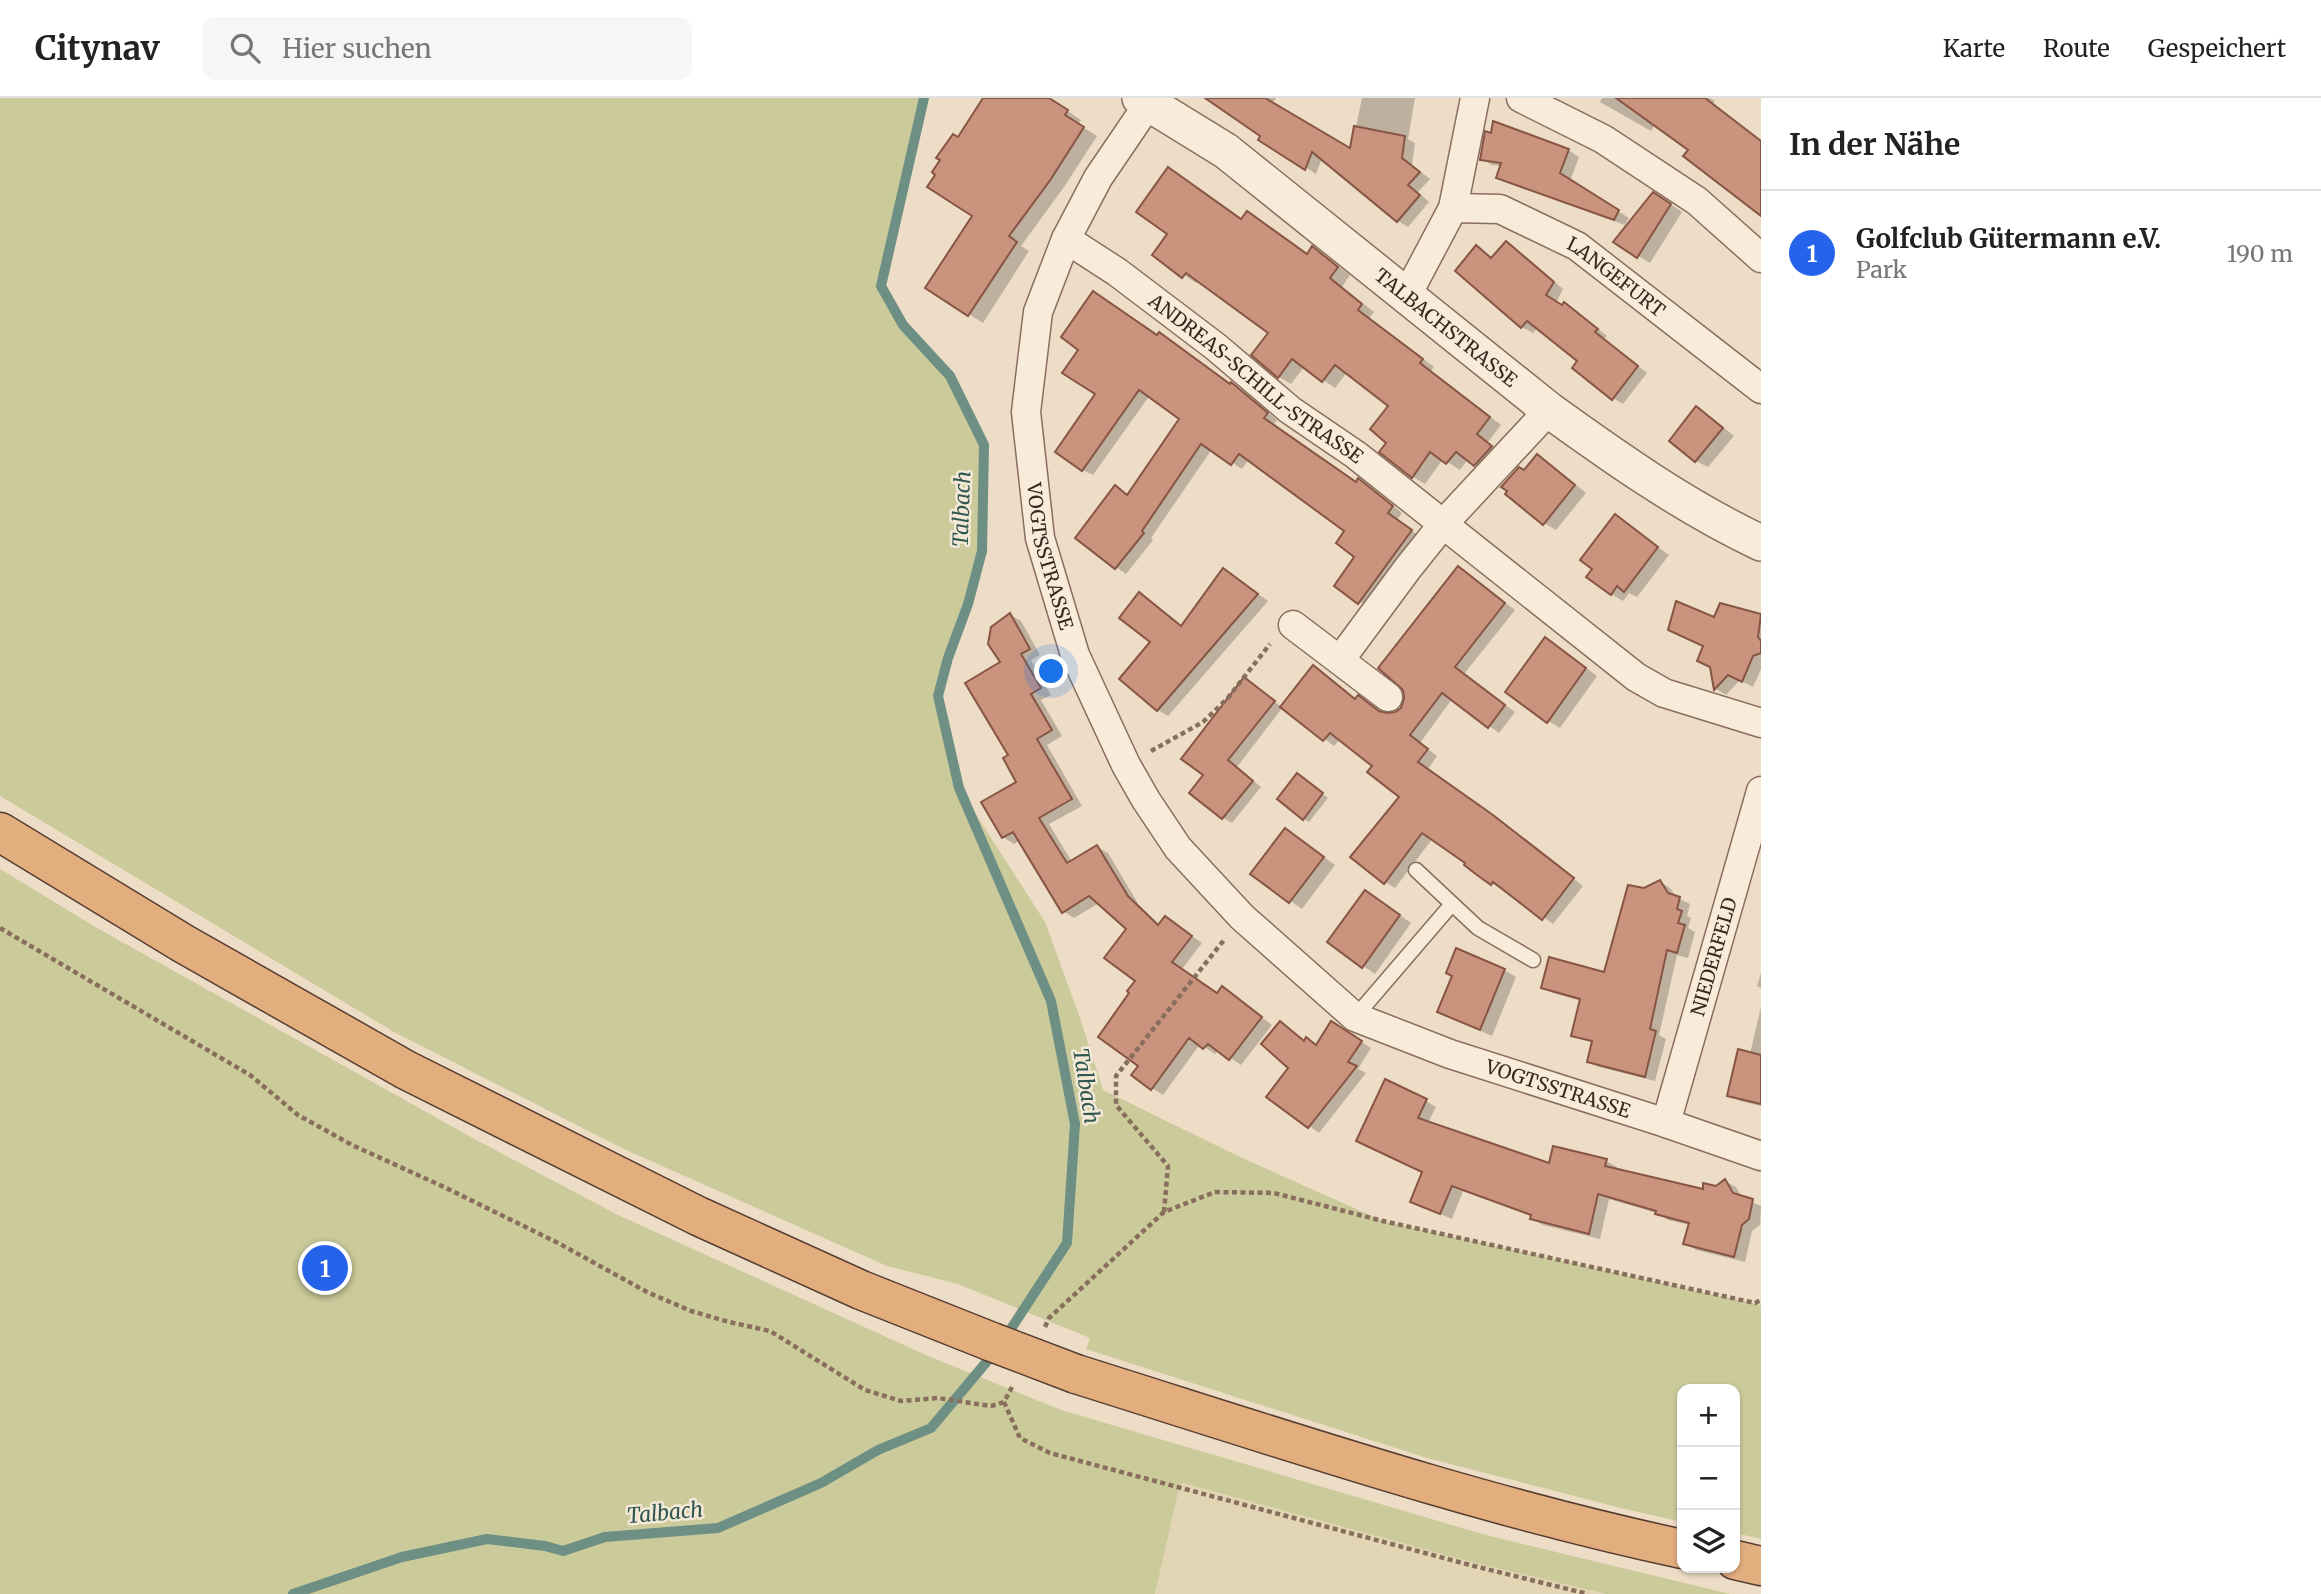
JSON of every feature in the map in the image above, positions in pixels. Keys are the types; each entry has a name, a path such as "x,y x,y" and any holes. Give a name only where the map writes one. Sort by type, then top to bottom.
{"highway":[{"path":"0,832 184,944 406,1070 698,1216 861,1290 1076,1374 1354,1462 1562,1521 1677,1548"},
{"path":"1740,1561 1761,1566"}],"street":[{"path":"1407,295 1453,208 1475,98"},
{"path":"1521,98 1603,139 1697,201 1761,258"},
{"name":"VOGTSSTRASSE","path":"1145,101 1098,178 1066,239 1038,312 1026,412 1040,538 1075,655 1126,765 1178,848 1242,917 1355,1017 1450,1054 1761,1156"},
{"name":"TALBACHSTRASSE","path":"1145,101 1226,151 1549,410 1662,489 1715,522 1761,544"},
{"name":"LANGEFURT","path":"1453,208 1500,209 1577,246 1761,389"},
{"name":"ANDREAS-SCHILL-STRASSE","path":"1066,239 1116,272 1216,347 1290,410 1356,455 1636,677 1664,693 1761,723"},
{"path":"1340,660 1444,523 1549,410"},
{"path":"1293,625 1388,697"},
{"name":"NIEDERFELD","path":"1666,1123 1761,791"}],"lane":[{"path":"1416,870 1478,928 1533,960"},
{"path":"1355,1017 1452,904"}],"path":[{"path":"1126,765 1203,722 1227,699 1282,629 1293,625"},
{"path":"1242,917 1116,1076 1116,1105 1168,1166 1164,1212 1215,1192 1274,1193 1383,1221 1755,1303 1761,1300"},
{"path":"0,928 250,1075 298,1115 352,1145 561,1244 647,1292 691,1311 770,1331 865,1390 901,1401 938,1398 991,1406 1004,1402"}],"shaded area":[{"path":"1183,1483 1471,1562 1606,1594 1155,1594 1179,1488"}],"green space":[{"path":"0,98 924,98 881,286 903,325 950,376 984,445 982,551 938,696 959,788 1045,922 1103,1090 1240,1157 1383,1221 1761,1305 1761,1539 1740,1534 1740,1384 1677,1384 1677,1521 1427,1458 1086,1349 1090,1338 958,1284 887,1266 624,1149 394,1032 0,796"},
{"path":"0,869 97,928 471,1137 616,1214 928,1356 1061,1410 1486,1535 1730,1594 1606,1594 1471,1562 1183,1483 1179,1488 1155,1594 0,1594"}],"building":[{"path":"983,98 1049,98 1068,110 1065,115 1084,127 1051,179 1009,236 1017,242 968,316 925,288 972,216 927,187 940,160 936,158 953,134 958,137"},
{"path":"1205,98 1265,98 1350,148 1354,126 1405,136 1402,158 1420,172 1408,185 1420,195 1397,222 1312,152 1305,170 1258,140 1260,136"},
{"path":"1616,98 1705,98 1761,141 1761,216 1683,156 1688,150"},
{"path":"1493,121 1569,149 1560,173 1619,210 1614,220 1496,178 1501,163 1480,160 1485,131 1491,133"},
{"path":"1168,167 1241,219 1247,211 1307,254 1312,246 1338,267 1330,278 1362,304 1358,310 1423,359 1420,363 1490,417 1477,434 1492,446 1474,466 1456,452 1446,464 1430,452 1412,478 1379,452 1386,443 1370,429 1388,406 1335,365 1322,382 1292,359 1278,378 1251,355 1268,333 1186,273 1182,278 1152,255 1167,234 1136,212"},
{"path":"1653,192 1671,204 1637,258 1613,242"},
{"path":"1506,241 1554,282 1546,295 1562,305 1564,302 1598,329 1595,332 1638,366 1612,400 1572,368 1577,361 1527,321 1521,328 1455,271 1476,245 1491,258"},
{"path":"1093,291 1157,335 1159,332 1230,384 1231,382 1268,413 1264,418 1356,482 1358,478 1393,506 1388,513 1412,530 1358,604 1334,586 1354,557 1336,543 1344,531 1239,454 1231,465 1201,444 1142,531 1144,533 1115,569 1075,538 1115,485 1127,495 1179,419 1139,390 1082,471 1055,452 1095,394 1062,373 1078,350 1061,337"},
{"path":"1696,406 1723,428 1695,462 1669,441"},
{"path":"1537,454 1575,485 1543,525 1505,494 1507,491 1501,487 1519,467 1524,470"},
{"path":"1615,514 1658,547 1624,592 1617,586 1611,595 1586,577 1592,569 1580,560"},
{"path":"1458,566 1505,603 1455,667 1505,705 1488,728 1442,693 1410,735 1428,749 1418,762 1493,815 1574,878 1542,920 1422,833 1384,884 1350,857 1399,797 1367,772 1372,766 1330,733 1323,741 1280,707 1313,665 1355,699 1358,695 1379,711 1395,712 1401,708 1403,690 1378,668"},
{"path":"1223,568 1258,594 1157,711 1119,679 1150,642 1119,618 1139,592 1181,626"},
{"path":"1676,601 1714,617 1720,603 1761,614 1758,637 1761,641 1761,653 1753,656 1742,682 1728,675 1714,690 1710,667 1697,661 1703,646 1668,630"},
{"path":"1010,613 1030,649 1021,654 1041,688 1031,694 1052,730 1037,739 1072,799 1039,818 1067,863 1097,845 1128,896 1158,925 1165,916 1192,936 1172,962 1217,993 1222,986 1262,1017 1229,1060 1208,1044 1203,1049 1189,1038 1151,1090 1131,1075 1138,1066 1098,1037 1135,981 1104,958 1126,929 1089,896 1062,913 1013,832 1002,838 981,802 1016,782 1003,758 1008,755 965,683 1000,662 988,644 991,627"},
{"path":"1545,637 1586,668 1547,723 1505,692"},
{"path":"1244,677 1275,701 1228,760 1253,781 1222,819 1189,793 1203,775 1181,759"},
{"path":"1297,773 1323,793 1303,820 1277,799"},
{"path":"1285,828 1324,857 1289,903 1250,874"},
{"path":"1660,880 1668,893 1680,897 1677,909 1682,911 1678,923 1685,925 1677,953 1667,950 1650,1029 1656,1031 1645,1077 1587,1062 1592,1041 1571,1036 1580,999 1541,988 1549,957 1604,972 1628,885 1644,888"},
{"path":"1365,890 1400,915 1362,968 1327,942"},
{"path":"1456,948 1505,969 1480,1030 1437,1012 1452,976 1446,973"},
{"path":"1280,1021 1304,1041 1306,1037 1316,1045 1331,1021 1362,1041 1348,1062 1357,1066 1308,1128 1266,1097 1288,1068 1261,1044"},
{"path":"1738,1049 1761,1055 1761,1104 1727,1096"},
{"path":"1385,1079 1427,1099 1418,1118 1549,1163 1553,1146 1607,1159 1605,1166 1703,1189 1703,1183 1716,1186 1725,1179 1733,1193 1753,1199 1749,1219 1742,1225 1734,1257 1683,1244 1689,1223 1598,1194 1589,1234 1530,1219 1531,1215 1452,1186 1440,1214 1410,1202 1422,1172 1356,1141"}],"waterway":[{"name":"Talbach","path":"924,98 881,286 903,325 950,376 984,445 982,551 938,696 959,788 1051,1001 1075,1124 1067,1243 1005,1338"},
{"name":"Talbach","path":"293,1594 402,1557 487,1539 545,1546 563,1551 605,1537 718,1528 821,1483 878,1450 931,1428 994,1353"}],"place":[{"name":"Golfclub Gütermann e.V.","path":"325,1268"}]}
